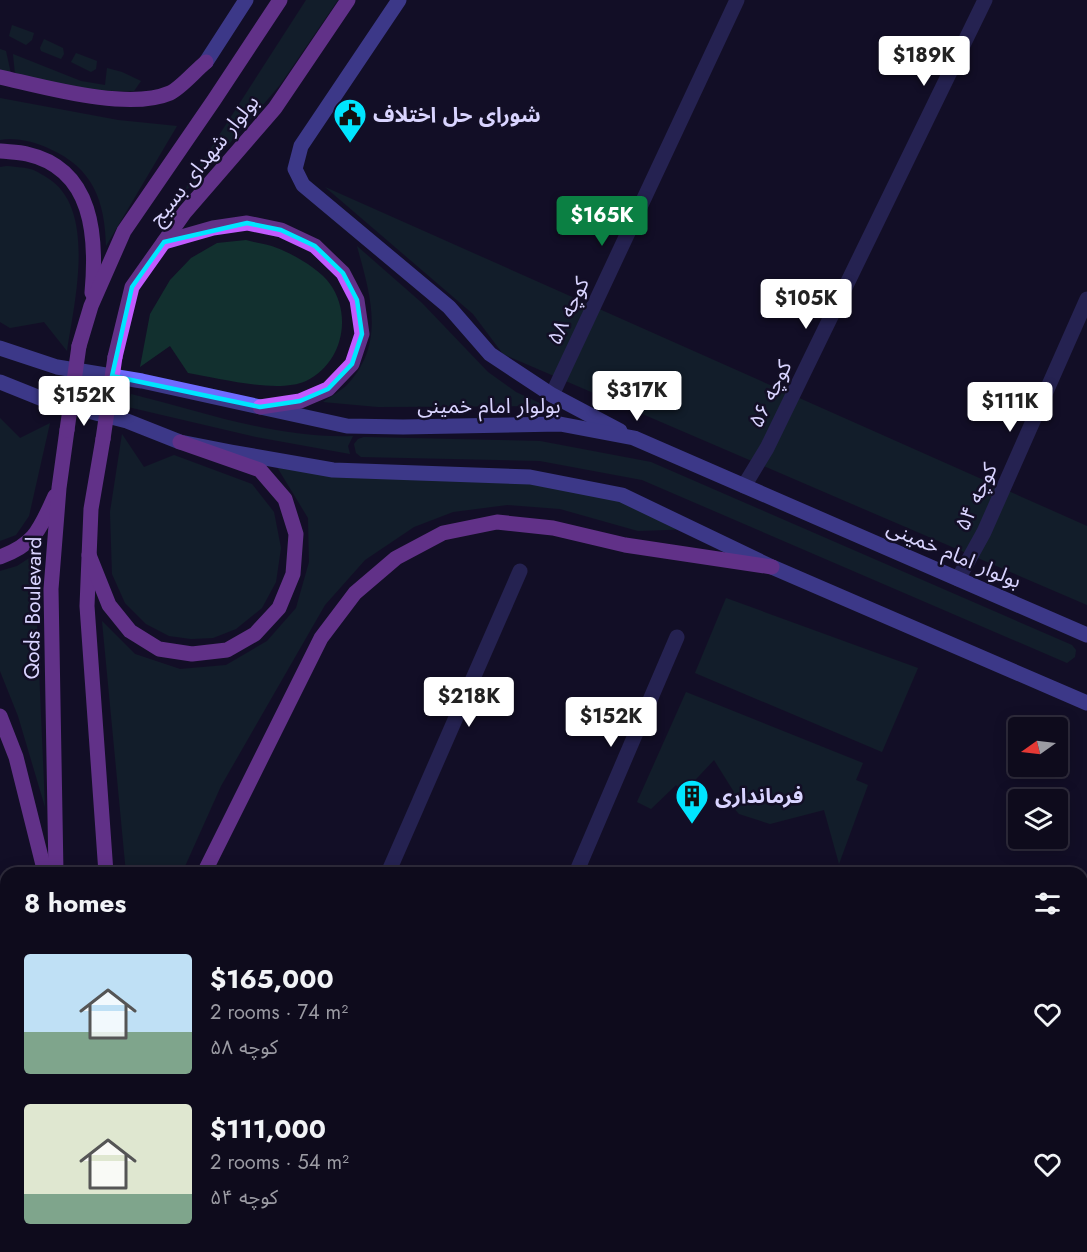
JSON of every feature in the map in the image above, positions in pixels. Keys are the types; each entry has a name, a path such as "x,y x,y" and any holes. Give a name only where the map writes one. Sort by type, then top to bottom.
{"main road":[{"path":"0,77 83,95 133,100 171,92 206,62 246,0"},
{"name":"بولوار شهدای بسیج","path":"79,346 91,306 124,231 280,0"},
{"name":"بولوار شهدای بسیج","path":"89,555 91,509 115,357 132,287 184,212 275,108 348,0"},
{"path":"399,0 301,146 295,170 303,185 449,307 490,354 552,395 634,438"},
{"path":"0,151 28,154 56,165 76,183 90,218 94,265 91,306"},
{"path":"164,242 213,228 247,223 281,230 315,246 344,273 357,300 362,334 352,364 328,389 300,401 260,407"},
{"name":"Qods Boulevard","path":"56,867 51,589 59,488 79,346"},
{"name":"بولوار امام خمینی","path":"0,348 57,367 142,381 347,426 560,424 634,438 1087,635"},
{"path":"0,382 45,400 128,421 260,470 285,500 296,534 293,574 279,608 255,634 227,650 192,654 159,649 130,631 109,605 89,555"},
{"path":"180,442 333,470 530,477 622,495 772,567 1087,703"},
{"path":"0,557 16,552 35,537 59,488"},
{"path":"207,867 321,638 355,593 405,553 443,533 497,522 553,528 624,545 772,567"},
{"path":"89,555 87,606 106,867"},
{"path":"0,716 16,757 44,867"}],"street":[{"name":"کوچه ۵۸","path":"552,395 736,0"},
{"name":"کوچه ۵۶","path":"744,486 767,448 985,0"},
{"name":"کوچه ۵۴","path":"958,579 984,532 1087,300"},
{"path":"391,867 520,571"},
{"path":"579,867 677,637"}],"highlighted area":[{"path":"247,223 281,230 315,246 343,273 357,300 362,334 352,364 328,389 300,401 260,407 112,376 132,287 164,242"}],"green space":[{"path":"306,0 338,0 280,85 192,187 186,189 187,185"},
{"path":"12,25 34,33 32,40 26,45 9,36"},
{"path":"44,39 63,48 64,54 61,59 41,51"},
{"path":"0,49 6,51 11,74 0,72"},
{"path":"76,53 97,61 96,69 91,72 71,62"},
{"path":"13,54 81,81 105,85 107,68 141,81 134,91 89,89 59,84 15,74"},
{"path":"0,98 118,120 177,126 106,246 103,215 99,201 86,176 65,157 44,146 19,140 0,140"},
{"path":"0,167 32,170 46,177 62,191 72,210 79,257 67,351 44,322 10,328 0,322"},
{"path":"325,187 1087,526 1087,605 503,354 473,314"},
{"path":"246,240 291,254 313,268 330,284 341,310 342,324 340,338 328,363 306,381 280,386 248,384 188,373 170,346 140,367 150,314 170,280 191,258 217,243"},
{"path":"357,246 422,303 488,372 516,392 546,406 378,407 323,402 346,386 359,370 367,353 371,336 370,300"},
{"path":"131,394 269,429 325,436 353,436 348,446 350,454 256,437 128,407"},
{"path":"0,418 20,438 50,423 29,516 16,535 0,541"},
{"path":"122,434 144,467 174,455 252,484 274,512 281,548 276,582 262,608 236,629 213,638 191,639 169,636 146,624 125,603 112,574 110,512"},
{"path":"364,437 540,441 651,462 1072,645 1076,650 1075,657 1067,663 642,480 540,461 361,457 356,453 354,444 358,439"},
{"path":"277,467 523,481 605,496 694,529 638,531 560,509 507,505 453,512 414,527 365,560 325,605 221,786 185,867 125,867 102,621 135,654 180,669 226,665 267,641 296,608 309,562 308,518"},
{"path":"34,555 45,807 18,716 0,671 0,571 17,566"},
{"path":"726,598 918,668 882,752 695,673"},
{"path":"686,692 863,763 856,780 868,785 839,864 824,810 770,824 739,814 724,797 734,792 714,760 683,793 676,785 651,809 637,802"}],"place":[{"name":"شورای حل اختلاف","path":"350,144"},
{"name":"فرمانداری","path":"692,825"}]}
